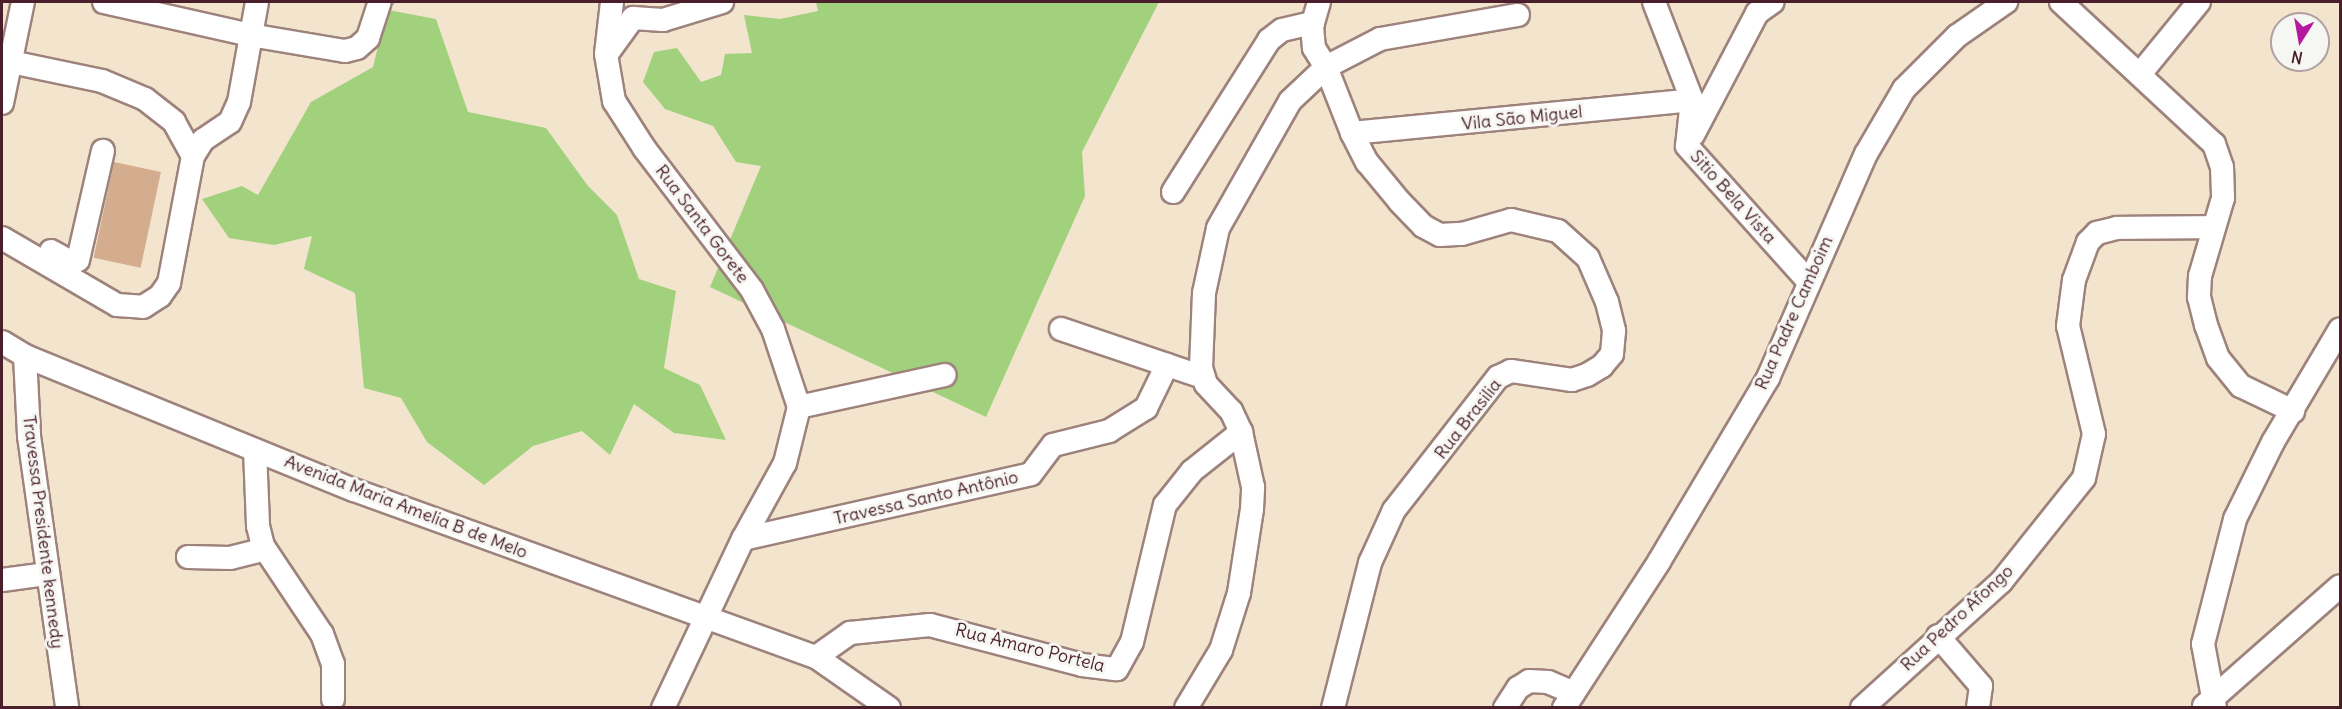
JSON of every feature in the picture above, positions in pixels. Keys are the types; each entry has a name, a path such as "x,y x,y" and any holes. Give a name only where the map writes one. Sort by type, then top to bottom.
{"street":[{"path":"2,103 23,2"},
{"path":"104,2 250,35 352,50 368,38 380,2"},
{"path":"2,238 117,304 129,308 150,304 169,283 193,156 203,140 225,127 234,115 257,2"},
{"name":"Rua Santa Gorete","path":"612,2 606,54 614,101 644,148 701,218 752,290 773,329 799,407"},
{"path":"606,54 633,18 663,20 722,2"},
{"path":"1173,192 1269,40 1282,30 1313,23 1319,2"},
{"name":"Sitio Bela Vista","path":"1654,2 1692,100 1687,146 1808,281"},
{"path":"1687,146 1757,13 1773,2"},
{"name":"Rua Padre Camboim","path":"1569,700 1660,560 1767,378 1866,154 1904,89 1957,36 2006,2"},
{"path":"2061,2 2214,144 2223,181 2223,198 2200,276 2199,297 2218,358 2250,393 2293,411"},
{"path":"2140,74 2199,2"},
{"path":"1203,377 1204,293 1218,228 1290,101 1326,67 1380,39 1518,15"},
{"name":"Rua Brasilia","path":"1313,23 1314,48 1326,67 1352,133 1376,174 1430,232 1462,234 1511,220 1548,226 1572,241 1588,258 1596,274 1614,331 1612,354 1602,366 1587,375 1564,379 1511,370 1498,377 1394,510 1370,563 1333,708"},
{"path":"11,62 102,81 145,99 174,122 193,156"},
{"name":"Vila São Miguel","path":"1352,133 1692,100"},
{"path":"2,224 69,262 77,261 103,151"},
{"name":"Rua Pedro Afongo","path":"1862,708 1938,636 2001,582 2084,478 2094,435 2068,326 2074,280 2088,242 2097,233 2117,228 2213,227"},
{"path":"1061,329 1203,377 1232,411 1241,432 1253,487 1239,593 1221,650 1186,708"},
{"path":"2210,705 2204,644 2217,579 2235,519 2340,329"},
{"name":"Avenida Maria Amelia B de Melo","path":"2,342 26,356 376,498 816,657 889,708"},
{"name":"Travessa Presidente kennedy","path":"26,356 29,436 46,574 67,708"},
{"name":"Travessa Santo Antônio","path":"743,539 1031,474 1053,445 1109,431 1146,408 1167,365"},
{"path":"663,708 743,539 785,463 799,407 945,375"},
{"name":"Rua Amaro Portela","path":"816,657 850,633 930,625 1082,665 1117,669 1132,642 1165,505 1192,471 1241,432"},
{"path":"255,450 258,526 265,549 322,634 333,664 333,699"},
{"path":"188,557 230,558 265,549"},
{"path":"2,580 46,574"},
{"path":"2210,705 2340,586"},
{"path":"1938,636 1980,686 1978,708"},
{"path":"1504,708 1518,688 1529,681 1548,682 1569,700"}],"green space":[{"path":"389,2 396,2 388,10 436,19 468,112 546,128 588,186 617,215 639,279 676,291 664,368 700,385 726,440 674,433 634,404 610,455 582,431 533,446 484,485 427,442 401,398 364,388 355,293 304,269 312,236 274,245 229,238 202,199 242,186 258,195 311,102 373,67"},
{"path":"816,2 1159,2 1082,152 1085,196 986,417 710,287 761,166 736,162 713,126 665,109 643,82 654,52 677,48 701,82 721,75 725,54 752,53 744,15 780,19 818,11"}],"building":[{"path":"114,162 161,172 141,268 94,258"}]}
